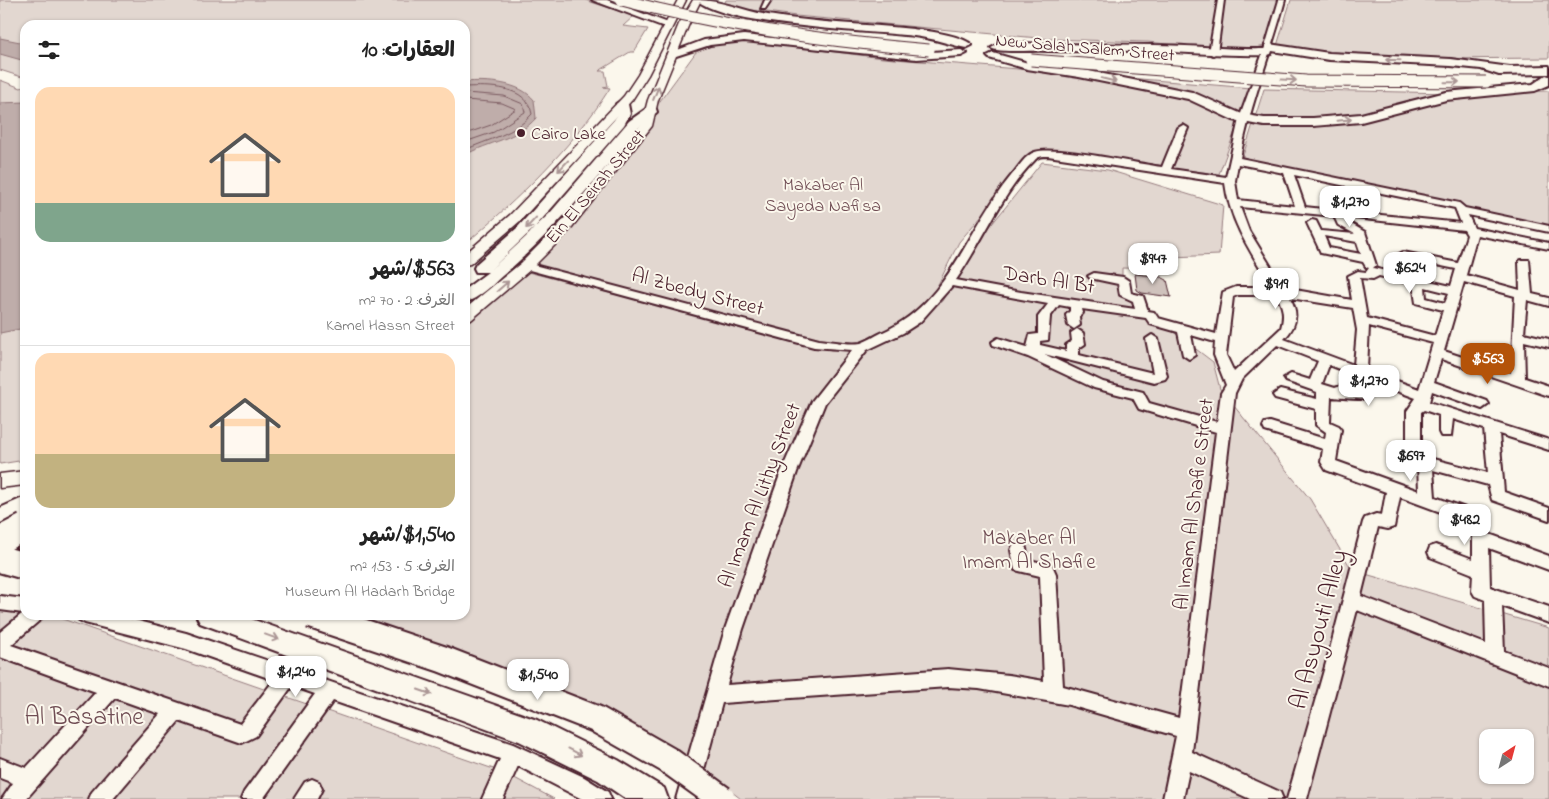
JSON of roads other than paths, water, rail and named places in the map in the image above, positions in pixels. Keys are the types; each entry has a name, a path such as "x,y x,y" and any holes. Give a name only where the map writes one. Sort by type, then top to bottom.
{"highway":[{"path":"598,0 639,8 649,5 651,0"},
{"name":"New Salah Salem Street","path":"655,0 767,23 931,46"},
{"path":"702,0 733,11 811,23 929,34 963,49"},
{"path":"619,3 666,24"},
{"name":"New Salah Salem Street","path":"619,3 762,31 834,41 931,46 988,54 1254,69 1511,71 1548,76"},
{"path":"722,40 716,37 713,32 722,17 733,11"},
{"path":"673,54 722,40 760,39 917,56 963,49"},
{"path":"988,54 1027,46 1090,49 1155,48 1213,52 1268,50 1315,56 1455,62 1511,71"},
{"name":"New Salah Salem Street","path":"963,49 988,54"},
{"path":"988,54 1027,66 1079,73 1192,96 1244,119 1288,122 1361,118 1446,96 1535,87 1544,84 1548,76"},
{"name":"New Salah Salem Street","path":"1033,56 1183,74 1306,81 1486,82 1548,76"},
{"path":"470,276 502,250 539,214 622,118 624,110 622,104"},
{"path":"470,293 499,271 543,232 634,124 651,112"},
{"path":"0,518 20,508"},
{"path":"0,527 20,532"},
{"path":"0,540 20,530"},
{"path":"0,559 20,565"},
{"path":"223,620 527,730 608,770 654,799"},
{"path":"326,620 442,659 596,719 668,760 722,799"}],"main road":[{"name":"Ein El Seirah Street","path":"470,257 515,218 622,104 642,77 666,24 682,0"},
{"name":"Ein El Seirah Street","path":"470,313 526,266 563,229 648,124 684,24 697,0"},
{"path":"0,481 20,479"},
{"path":"0,569 20,563"}],"street":[{"path":"763,8 768,0"},
{"path":"1213,52 1222,0"},
{"name":"Al Imam Al Shafie Street","path":"1173,799 1187,730 1228,393 1237,376 1287,329 1290,319 1289,307 1282,292 1244,231 1233,203 1230,181 1233,160 1244,119 1268,50 1282,0"},
{"path":"1166,170 1183,128"},
{"name":"Al Imam Al Lithy Street","path":"686,799 717,695 734,629 789,472 819,401 862,347 899,330 929,307 950,282 1008,186 1030,158 1037,154 1065,155 1230,181"},
{"path":"1233,160 1549,228"},
{"path":"1288,171 1301,210"},
{"path":"1351,184 1356,216"},
{"path":"1233,203 1470,229 1549,246"},
{"path":"1460,208 1472,235 1424,395 1414,410 1414,459 1495,481"},
{"path":"1291,378 1338,394 1342,391 1359,397 1362,320 1354,276 1358,274 1373,276 1358,230 1342,223 1338,214"},
{"path":"1508,220 1508,238"},
{"path":"1312,223 1325,250 1420,283 1455,291"},
{"path":"1324,233 1362,239"},
{"path":"1434,249 1438,262"},
{"path":"1402,255 1438,262 1524,296 1549,302"},
{"path":"1518,380 1518,335 1524,296 1525,262"},
{"name":"Al Zbedy Street","path":"526,266 819,344 847,348 862,347"},
{"name":"Darb Al Bt","path":"1094,276 1123,281 1126,295 1139,298 1139,313"},
{"name":"Darb Al Bt","path":"950,282 1056,301 1152,315 1154,321 1222,340"},
{"path":"1420,283 1420,300 1450,308"},
{"path":"1232,384 1220,355 1228,293 1282,292 1359,305"},
{"path":"1033,351 1034,337 1044,337 1044,318 1056,301"},
{"path":"1073,358 1072,345 1078,344 1072,315 1077,313 1076,304"},
{"path":"1139,313 1140,326"},
{"path":"1362,320 1439,347 1549,391"},
{"path":"1184,330 1189,355"},
{"path":"1518,335 1549,343"},
{"path":"998,342 1154,378 1160,376 1152,339"},
{"path":"1275,340 1424,395 1482,404"},
{"path":"1033,351 1099,385 1141,396 1144,406 1224,429"},
{"path":"1325,359 1319,388 1324,406 1323,425 1334,430 1328,462 1331,466 1481,520 1482,570 1480,591 1549,615"},
{"path":"1280,395 1324,406"},
{"path":"1424,395 1446,412 1549,445"},
{"path":"1446,412 1446,432"},
{"path":"1492,426 1496,494 1499,498 1549,514"},
{"path":"1270,427 1331,446"},
{"path":"1425,462 1427,501"},
{"name":"Al Asyouti Alley","path":"1297,799 1371,522 1376,520 1388,523 1394,489"},
{"path":"1481,538 1549,563"},
{"path":"1019,550 1021,565 1046,570 1048,574 1054,692"},
{"path":"1436,552 1482,570"},
{"path":"1493,596 1495,656"},
{"path":"1351,600 1549,677"},
{"path":"0,603 20,605"},
{"path":"0,643 28,620"},
{"path":"104,620 186,641 328,692 513,754 577,784 601,799"},
{"path":"352,620 496,668 557,691 626,725 695,768 737,799"},
{"path":"0,649 242,734 250,729 288,677"},
{"path":"717,695 948,678 982,679 1106,704 1187,730"},
{"path":"12,799 111,689"},
{"path":"251,799 328,692"},
{"path":"99,799 175,711"},
{"path":"492,799 513,754"},
{"path":"1181,757 1273,799"},
{"path":"0,768 29,779"}],"water":[{"path":"0,38 20,42 20,60 0,54"},
{"path":"483,81 512,86 528,94 534,100 536,118 529,125 512,136 470,153 470,82"},
{"path":"20,102 20,329 0,333 0,103"}],"place":[{"name":"Cairo Lake","path":"521,133"}],"park label":[{"name":"Makaber Al Sayeda Nafisa","path":"823,194"},
{"name":"Makaber Al Imam Al Shafie","path":"1029,549"},
{"name":"Al Basatine","path":"84,715"}]}
